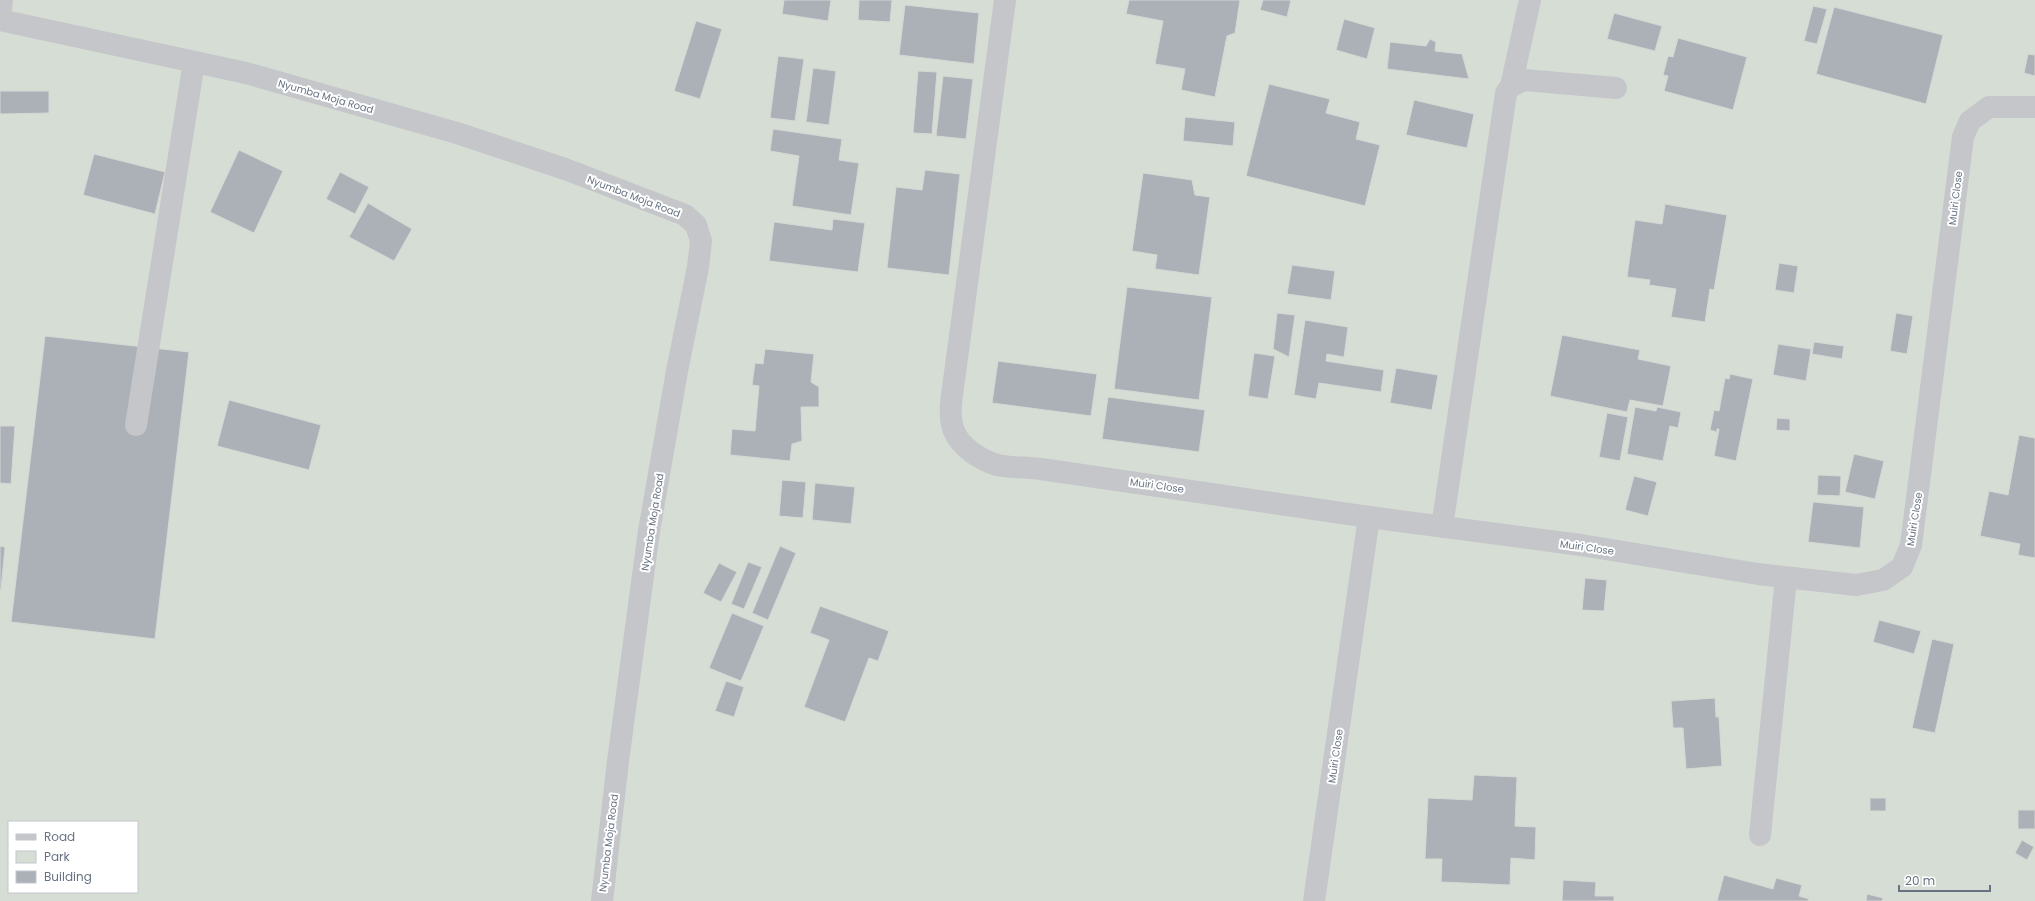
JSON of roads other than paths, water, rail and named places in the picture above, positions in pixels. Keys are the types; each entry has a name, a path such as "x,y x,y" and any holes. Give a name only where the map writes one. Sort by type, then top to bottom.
{"street":[{"path":"0,20 2,0"},
{"name":"Muiri Close","path":"1005,0 952,404 954,431 960,440 976,455 998,465 1040,469 1581,546 1786,578 1856,585 1883,580 1902,567 1911,546 1963,137 1970,121 1989,107 2035,107"},
{"path":"1442,527 1500,128 1506,94 1511,86 1530,0"},
{"name":"Nyumba Moja Road","path":"0,20 246,73 457,133 565,169 685,215 696,225 701,241 698,267 677,371 649,531 618,761 602,901"},
{"path":"136,426 194,62"},
{"path":"1511,86 1524,80 1534,80 1616,88"},
{"name":"Muiri Close","path":"1314,901 1369,517"},
{"path":"1760,835 1786,578"}]}
